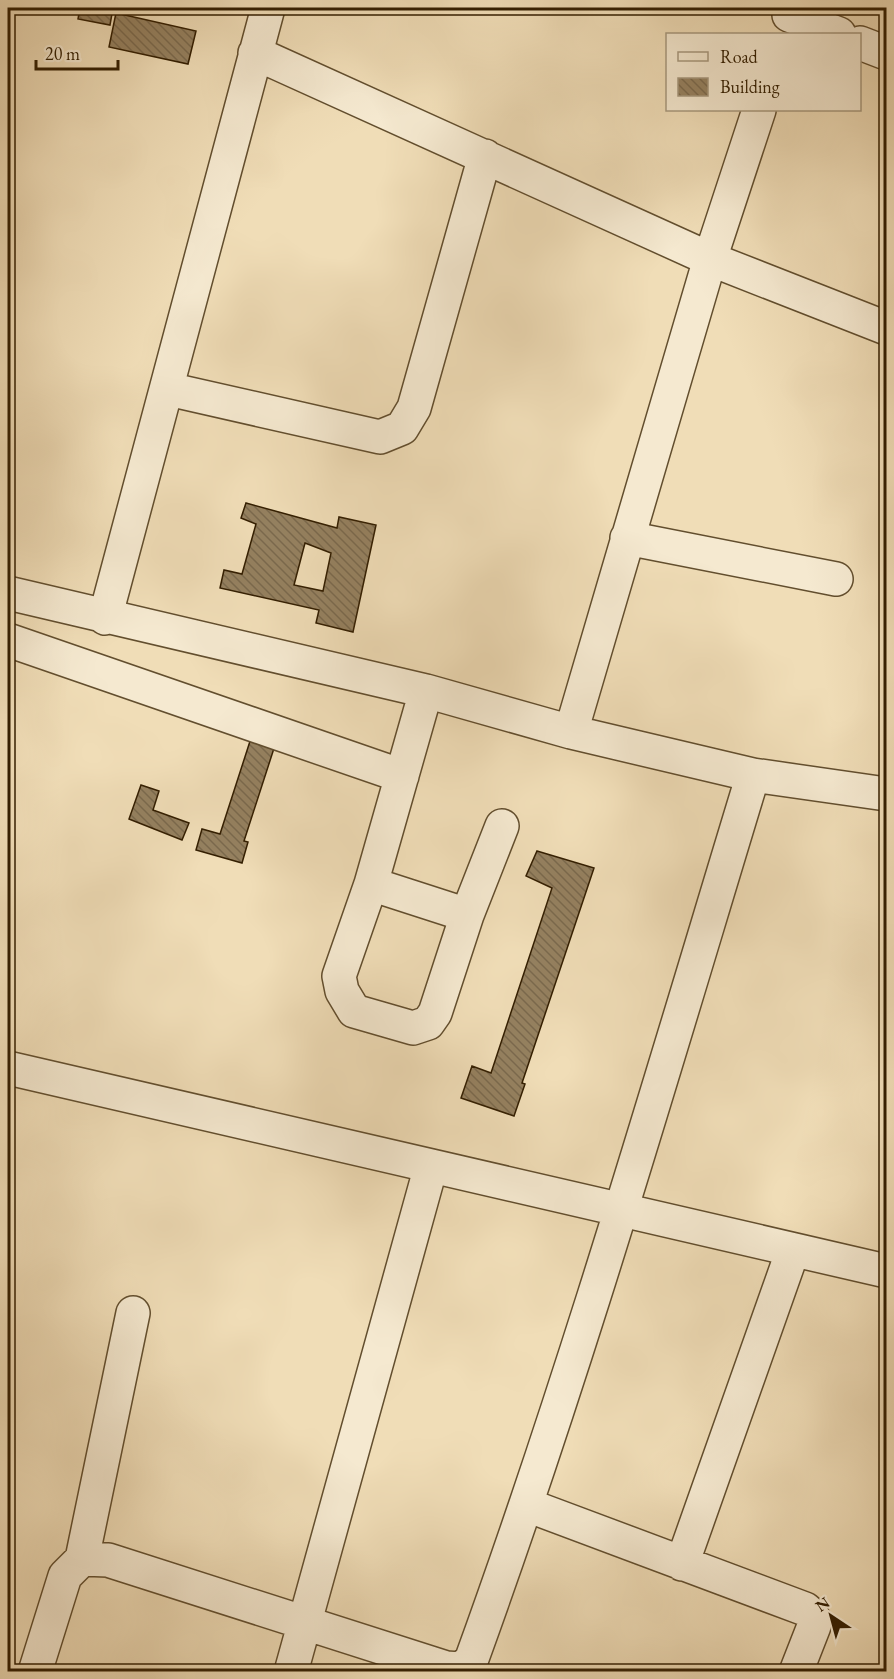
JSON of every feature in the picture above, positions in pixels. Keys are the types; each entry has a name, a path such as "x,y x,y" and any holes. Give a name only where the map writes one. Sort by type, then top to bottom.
{"street":[{"path":"105,618 268,8"},
{"path":"788,19 836,33"},
{"path":"861,43 886,53"},
{"path":"255,53 710,259 886,328"},
{"path":"571,732 710,259 759,111"},
{"path":"168,389 380,437 402,428 414,408 484,156"},
{"path":"627,538 836,579"},
{"path":"8,592 105,618 426,691 571,732 753,775 886,794"},
{"path":"8,640 402,776"},
{"path":"426,691 371,884 339,976 342,991 354,1011 412,1028 428,1023 435,1013 467,915 502,826"},
{"path":"82,1559 108,1560 446,1668 462,1670 471,1661 527,1505 621,1210 753,775"},
{"path":"371,884 467,915"},
{"path":"8,1068 886,1271"},
{"path":"291,1671 431,1166"},
{"path":"682,1564 793,1250"},
{"path":"35,1671 65,1576 82,1559 133,1313"},
{"path":"527,1505 794,1604 812,1615 814,1626 796,1671"}],"building":[{"path":"80,8 113,8 110,25 78,19"},
{"path":"116,13 196,31 188,64 109,47"},
{"path":"246,503 337,528 339,517 376,525 353,632 316,623 319,610 220,588 224,570 242,574 256,524 241,518","holes":["305,543 331,553 323,591 294,585"]},
{"path":"8,649 15,651 8,682"},
{"path":"8,706 12,708 8,722"},
{"path":"253,732 277,739 244,841 248,842 242,863 196,850 202,829 220,834"},
{"path":"141,785 159,791 153,810 189,823 182,840 129,819"},
{"path":"537,851 594,868 522,1083 525,1084 514,1116 461,1098 472,1066 491,1073 552,888 526,876"}]}
